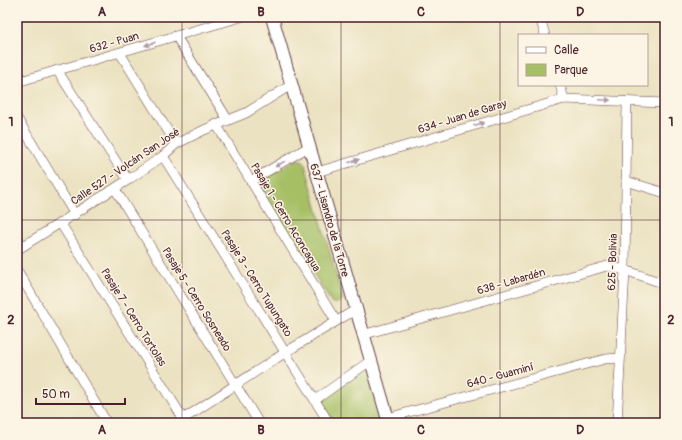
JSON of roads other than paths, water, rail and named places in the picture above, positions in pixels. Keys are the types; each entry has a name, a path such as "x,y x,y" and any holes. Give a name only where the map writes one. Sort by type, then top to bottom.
{"street":[{"name":"632 - Puan","path":"19,81 241,17"},
{"name":"637 - Lisandro de la Torre","path":"272,17 310,146 362,335 388,420"},
{"path":"540,17 545,34"},
{"path":"176,36 228,120"},
{"path":"120,53 176,144"},
{"path":"17,66 19,81"},
{"path":"58,70 128,180"},
{"name":"Calle 527 - Volcán San José","path":"20,248 61,224 115,189 163,156 176,144 216,124 246,113 291,85"},
{"path":"560,86 564,99"},
{"name":"634 - Juan de Garay","path":"317,172 564,99 665,103"},
{"name":"625 - Bolivia","path":"617,423 625,270 627,101"},
{"path":"17,118 75,215"},
{"name":"Pasaje 1 - Cerro Aconcagua","path":"216,124 336,321"},
{"path":"251,182 310,146"},
{"name":"Pasaje 3 - Cerro Tupungato","path":"163,156 329,423"},
{"path":"626,181 665,193"},
{"name":"Pasaje 5 - Cerro Sosneado","path":"115,189 259,423"},
{"name":"Pasaje 7 - Cerro Tortolas","path":"61,224 182,422"},
{"path":"17,237 20,248"},
{"name":"638 - Labardén","path":"362,335 607,266 625,270 665,284"},
{"path":"17,270 107,423"},
{"path":"182,422 236,384 355,310"},
{"name":"640 - Guaminí","path":"388,420 605,359 620,358"},
{"path":"315,400 370,361"}]}
